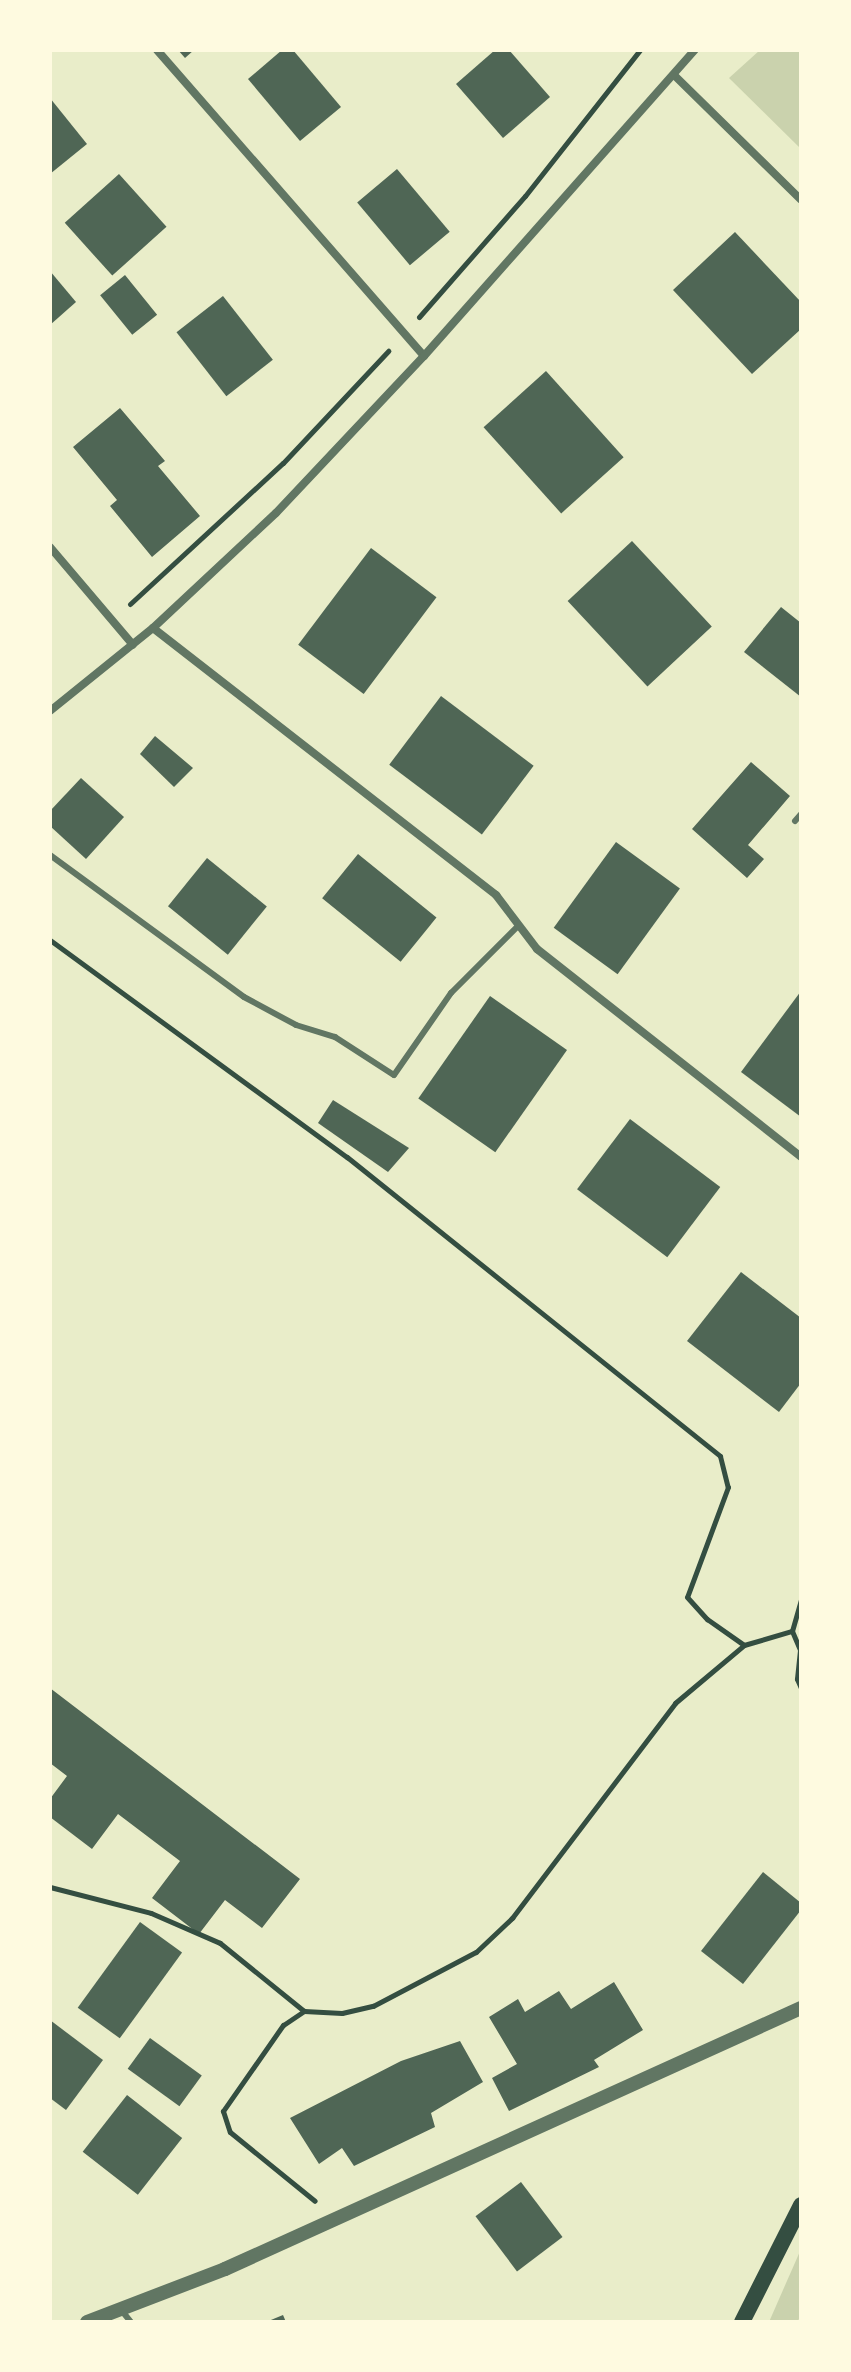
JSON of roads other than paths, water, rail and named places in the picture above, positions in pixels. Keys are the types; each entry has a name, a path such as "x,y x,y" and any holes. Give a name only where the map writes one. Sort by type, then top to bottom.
{"main road":[{"path":"742,2322 801,2205"}],"street":[{"path":"157,50 424,356"},
{"path":"50,711 153,628 276,513 424,356 695,50"},
{"path":"674,75 801,200"},
{"path":"50,547 133,645"},
{"path":"153,628 496,895 537,949 801,1157"},
{"path":"87,2322 126,2316 801,2008"}],"lane":[{"path":"795,821 801,814"},
{"path":"50,855 244,997 296,1025 335,1037 394,1075 451,993 519,925"}]}
